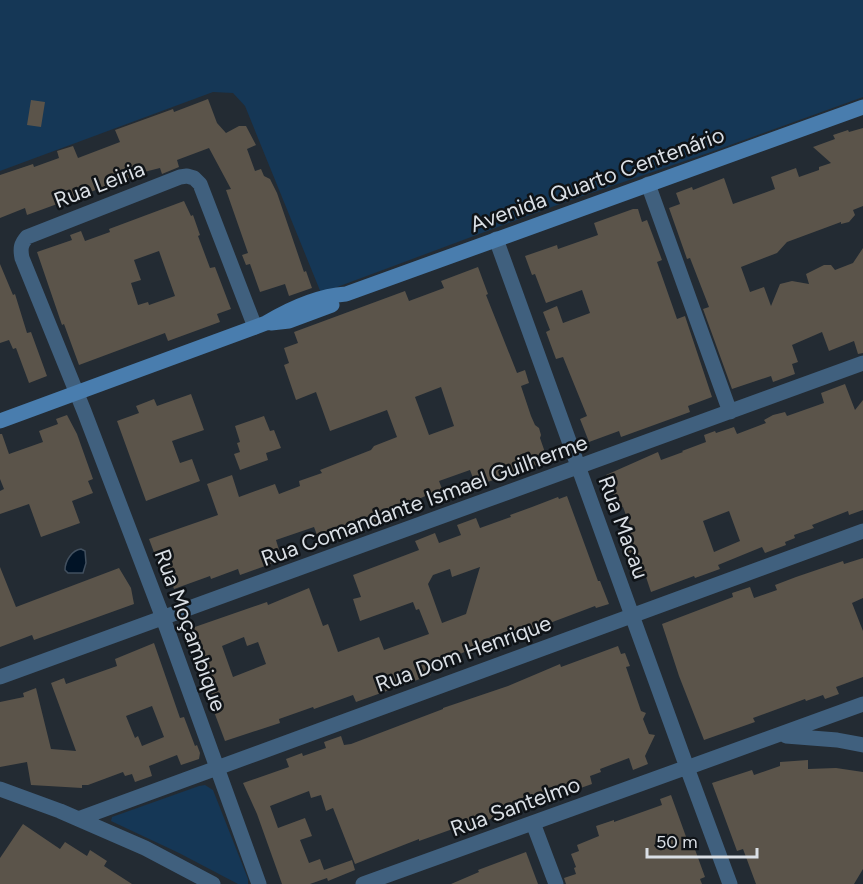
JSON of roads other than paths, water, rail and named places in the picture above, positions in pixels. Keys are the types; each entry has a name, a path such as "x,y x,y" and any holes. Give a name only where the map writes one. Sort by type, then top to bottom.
{"street":[{"name":"Avenida Quarto Centenário","path":"0,421 260,325 286,310 328,296 346,294 863,107"},
{"name":"Rua Leiria","path":"77,392 22,258 20,249 22,243 27,237 180,177 188,176 200,183 260,325"},
{"path":"648,184 730,412"},
{"name":"Rua Macau","path":"496,239 730,884"},
{"name":"Rua Comandante Ismael Guilherme","path":"0,677 863,363"},
{"name":"Rua Moçambique","path":"77,392 164,618 259,884"},
{"name":"Rua Dom Henrique","path":"78,819 863,531"},
{"name":"Rua Santelmo","path":"363,884 863,704"},
{"path":"780,735 837,740 863,745"},
{"path":"0,789 145,848 213,884"},
{"path":"533,823 556,884"}]}
